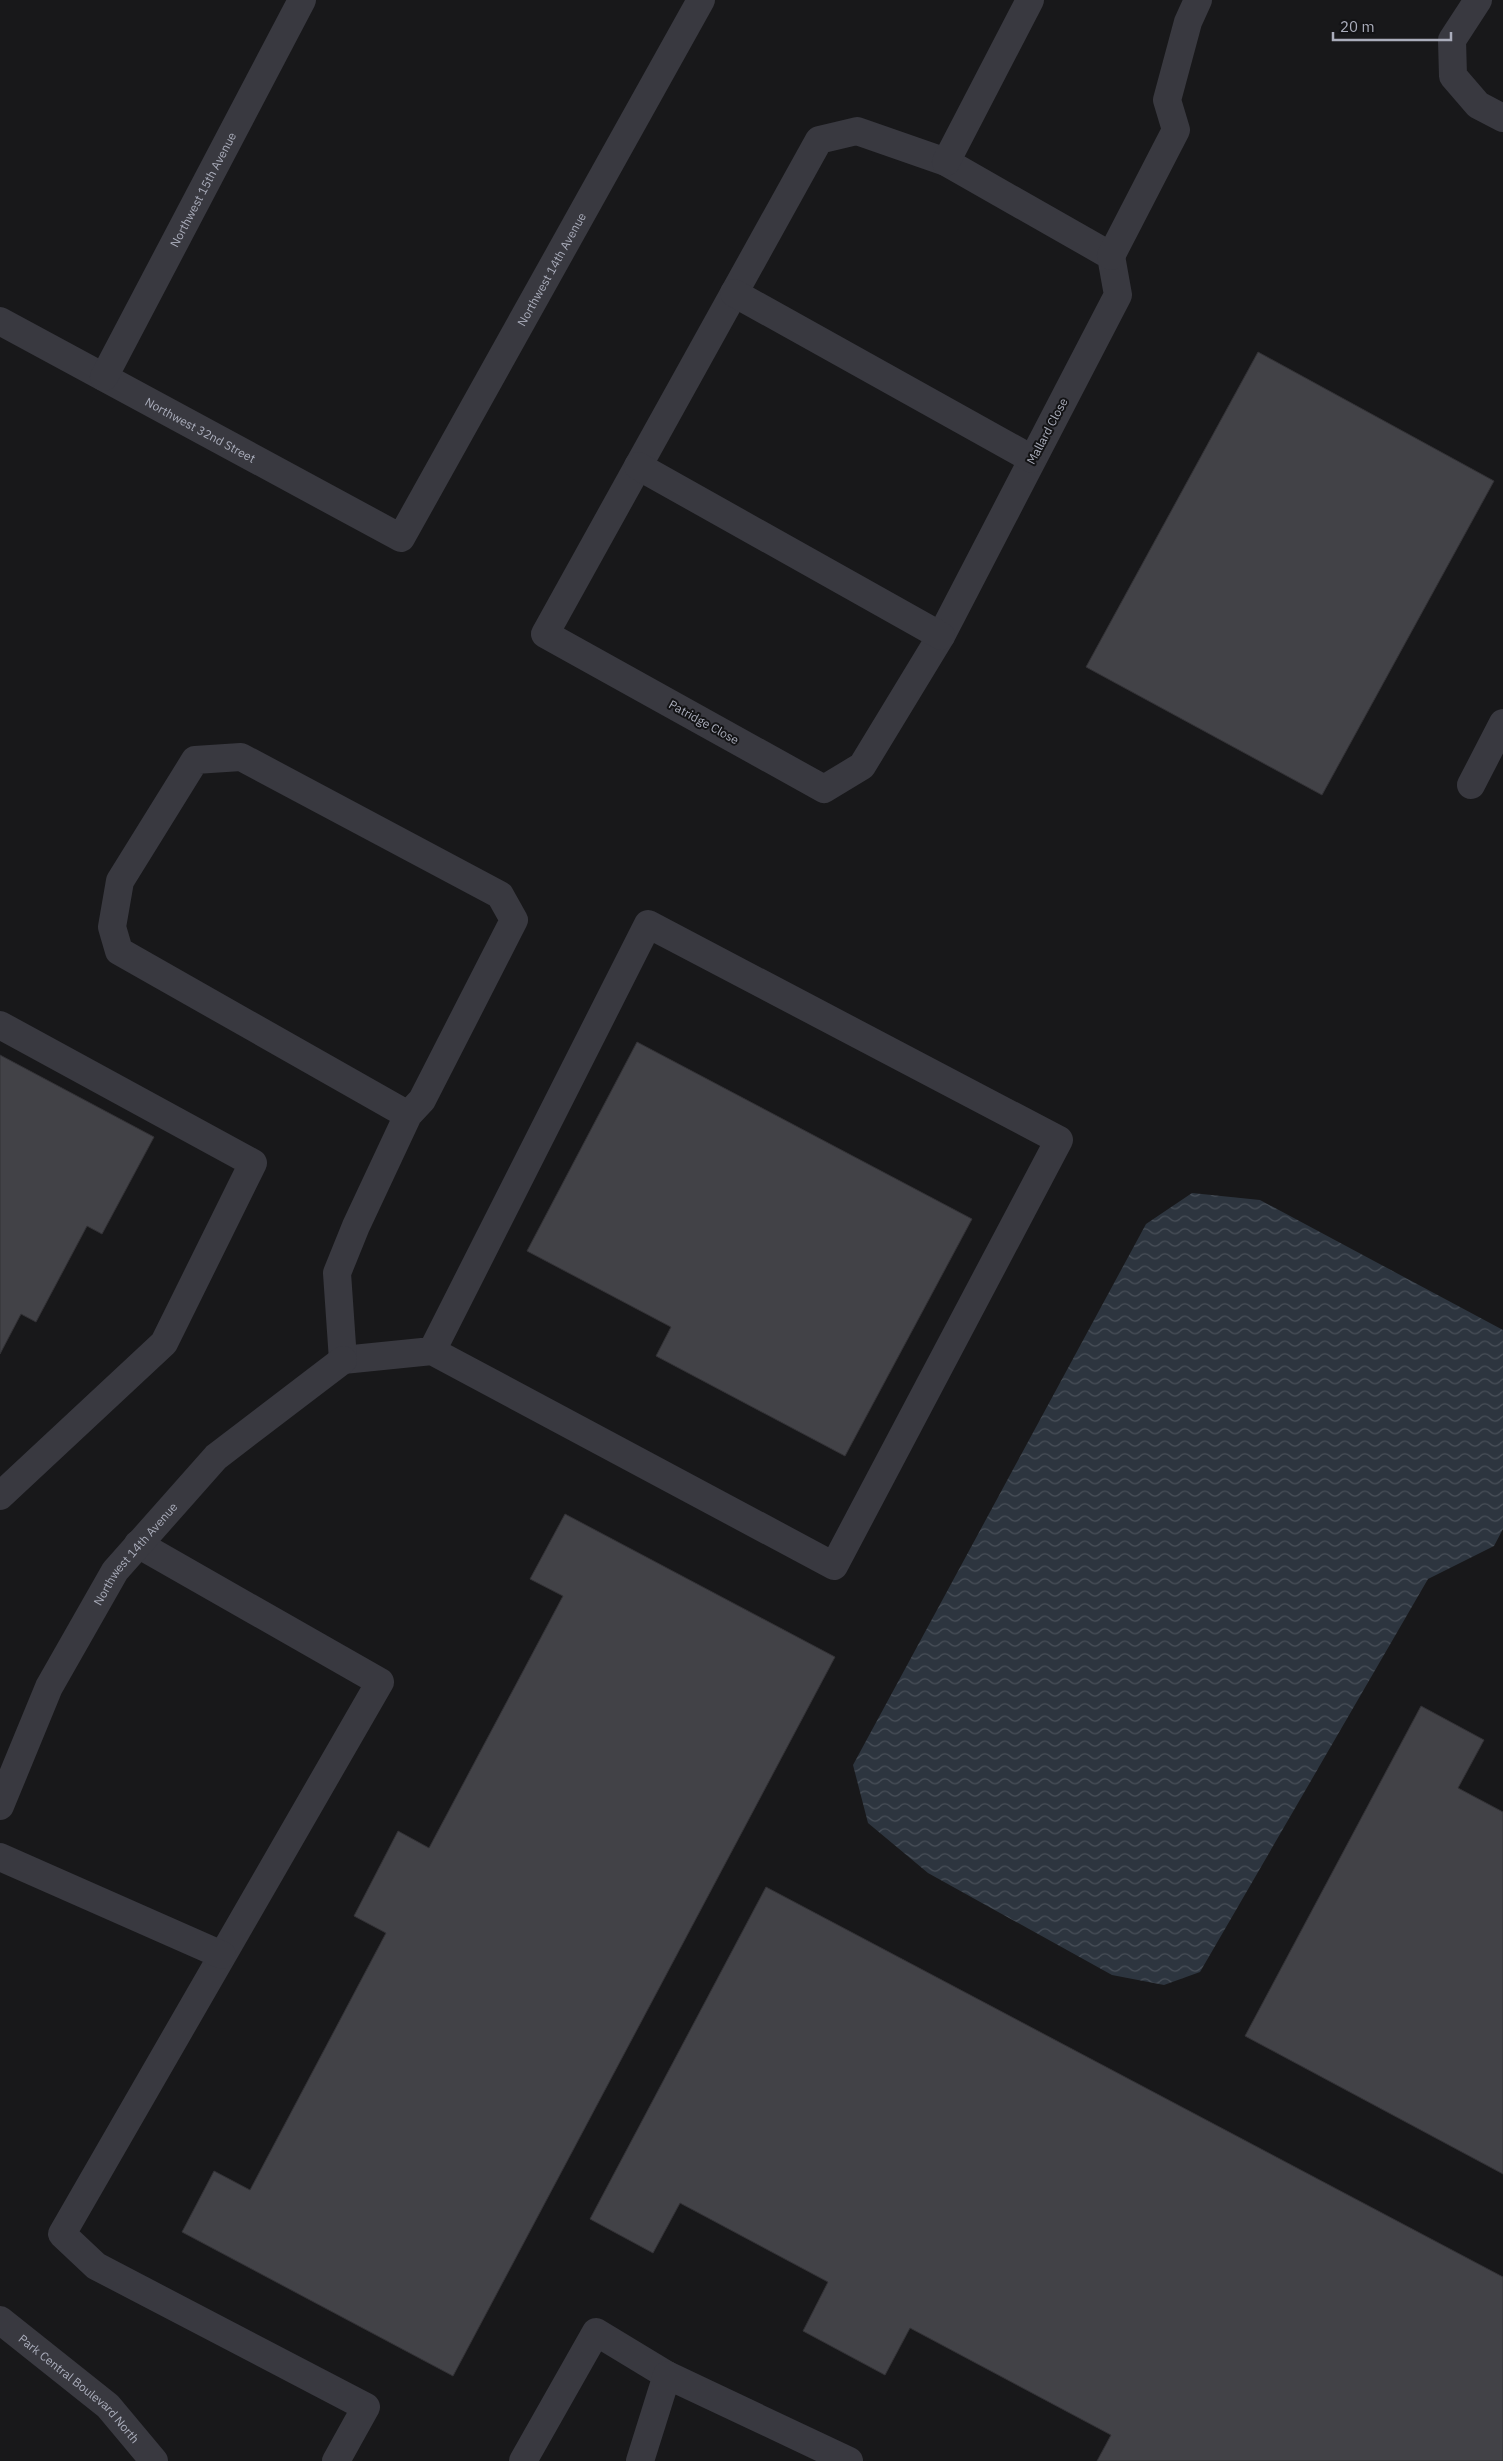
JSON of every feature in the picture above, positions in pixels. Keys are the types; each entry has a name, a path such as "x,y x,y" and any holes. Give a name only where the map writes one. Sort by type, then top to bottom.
{"street":[{"name":"Northwest 15th Avenue","path":"104,377 302,0"},
{"name":"Northwest 14th Avenue","path":"401,538 701,0"},
{"path":"946,162 1030,0"},
{"path":"940,636 638,466 819,140 857,131 946,162 1110,256 1176,130 1167,100 1188,22 1198,0"},
{"path":"1478,0 1452,40 1453,76 1478,105 1503,118"},
{"name":"Mallard Close","path":"862,766 940,636 1118,295 1110,256"},
{"path":"734,293 1032,458"},
{"name":"Northwest 32nd Street","path":"0,321 401,538"},
{"name":"Patridge Close","path":"638,466 545,634 824,789 862,766"},
{"path":"1471,785 1503,723"},
{"path":"408,1115 119,951 112,926 120,881 195,760 241,757 500,895 514,920 422,1100 408,1115 356,1226 337,1274 344,1360 432,1351 834,1566 1058,1140 648,924 432,1351"},
{"path":"0,1026 253,1163 164,1343 0,1496"},
{"name":"Northwest 14th Avenue","path":"0,1806 49,1687 115,1571 216,1456 344,1360"},
{"path":"138,1544 380,1682 62,2234 96,2266 366,2407 336,2461"},
{"path":"0,1858 222,1955"},
{"name":"Park Central Boulevard North","path":"0,2320 108,2406 154,2461"},
{"path":"523,2461 596,2332 667,2375 849,2461"},
{"path":"640,2461 667,2375"}],"water":[{"path":"1192,1193 1260,1200 1503,1330 1503,1529 1494,1546 1428,1579 1200,1972 1164,1985 1112,1975 928,1873 868,1823 853,1765 1146,1224"}],"building":[{"path":"1258,352 1494,481 1322,795 1086,667"},
{"path":"637,1042 972,1219 845,1456 656,1356 671,1327 527,1251"},
{"path":"0,1055 154,1137 102,1234 87,1226 36,1322 21,1314 0,1354"},
{"path":"565,1514 835,1657 453,2376 182,2232 214,2171 250,2190 386,1933 354,1916 398,1831 429,1848 563,1596 530,1579"},
{"path":"1421,1706 1484,1740 1458,1788 1503,1812 1503,2174 1245,2036"},
{"path":"766,1887 1503,2277 1503,2461 1097,2461 1111,2435 910,2328 885,2375 803,2331 828,2282 680,2203 653,2253 590,2219"}]}
